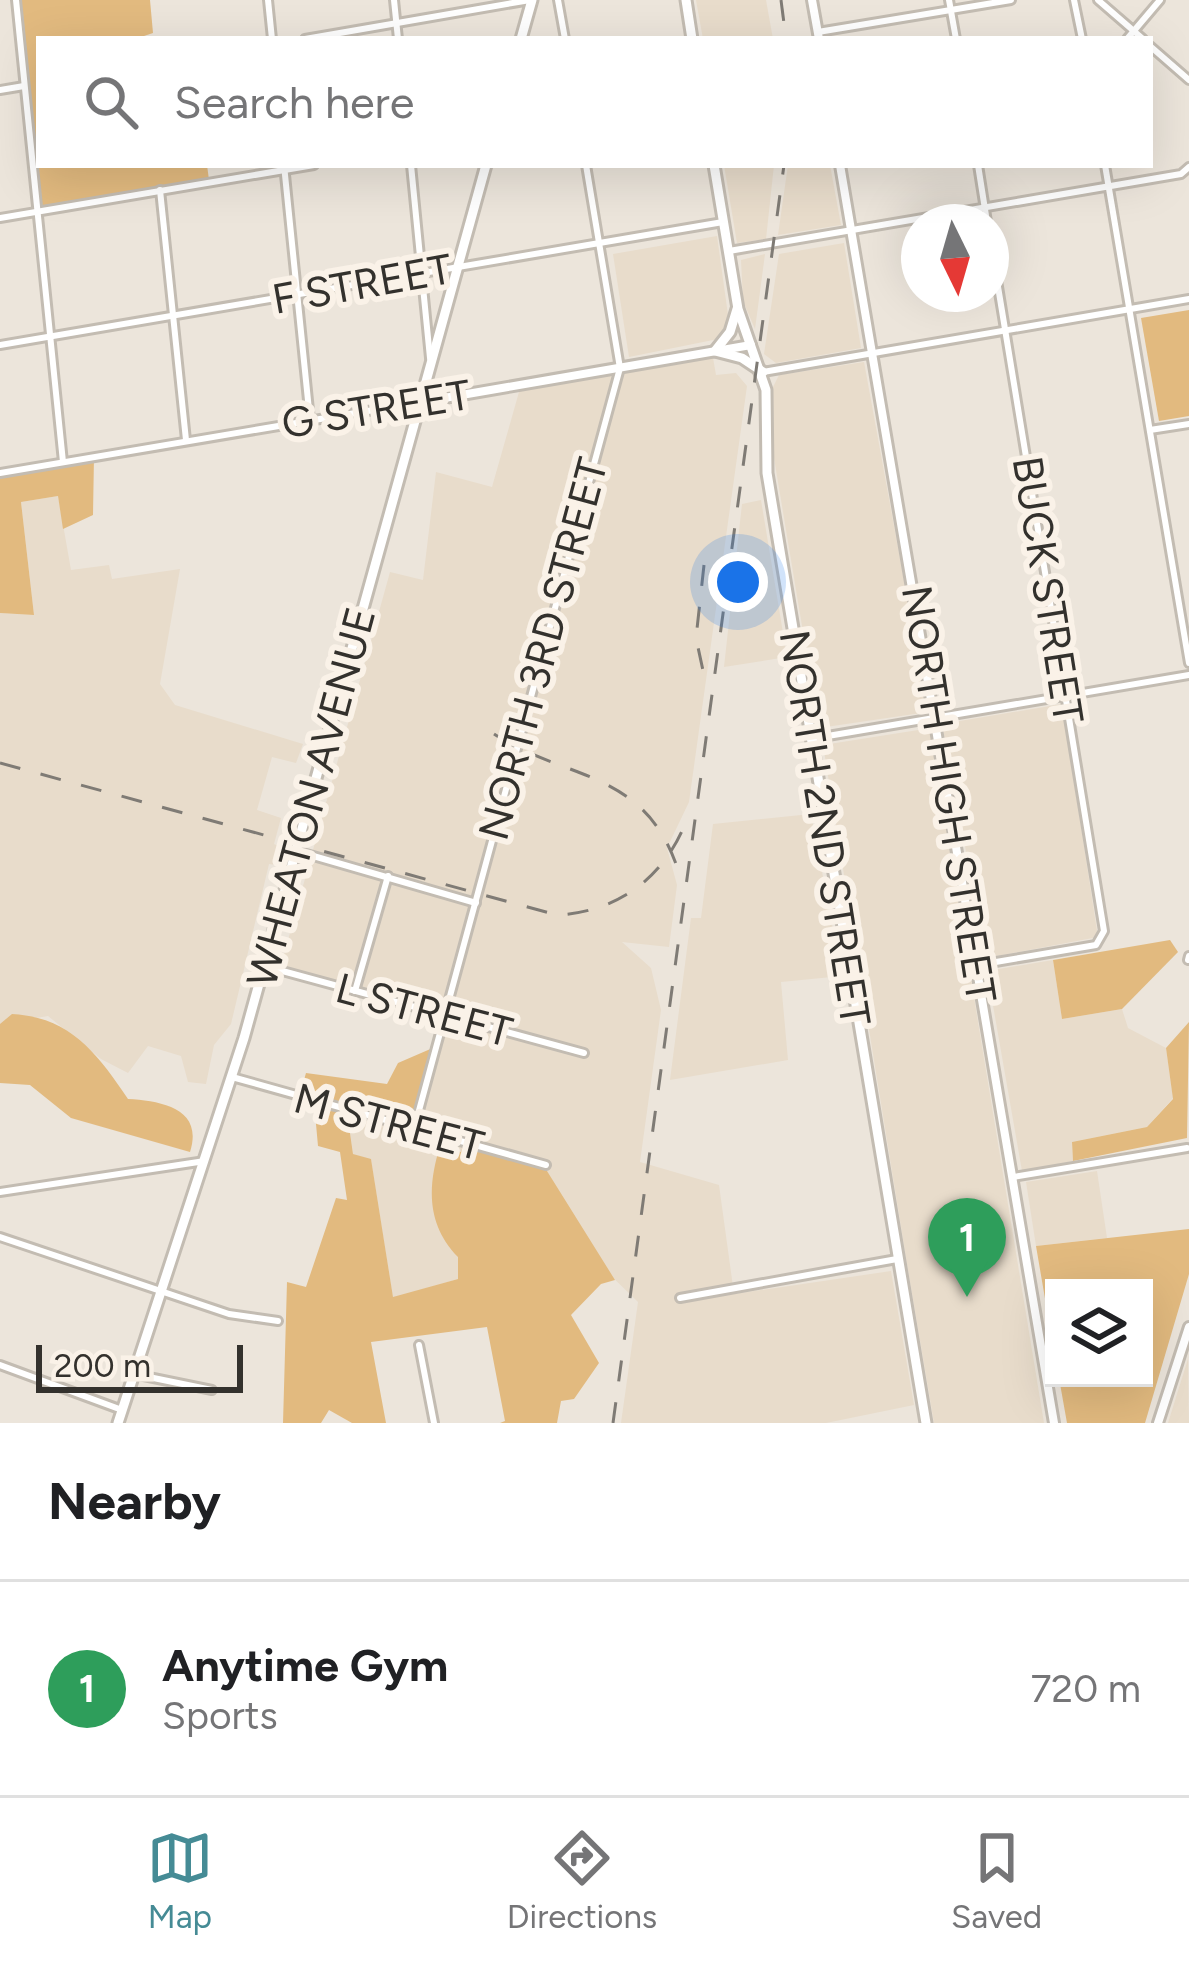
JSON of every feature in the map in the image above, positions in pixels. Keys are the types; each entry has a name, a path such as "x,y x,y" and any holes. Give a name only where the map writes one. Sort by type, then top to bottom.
{"main road":[{"path":"522,36 531,0"},
{"path":"686,0 692,36"},
{"name":"WHEATON AVENUE","path":"118,1423 232,1077 485,168"},
{"name":"NORTH 2ND STREET","path":"714,168 737,305 763,372 767,473 926,1423"},
{"path":"737,305 730,332 715,351 742,358 763,372"}],"street":[{"path":"16,0 63,462"},
{"path":"268,0 272,36"},
{"path":"394,0 398,36"},
{"path":"321,36 531,0"},
{"path":"558,0 564,36"},
{"path":"812,0 818,35 1011,0"},
{"path":"950,0 955,36"},
{"path":"1074,0 1081,36"},
{"path":"1098,0 1139,36"},
{"path":"1129,36 1160,0"},
{"path":"1153,49 1189,80"},
{"path":"0,91 25,86"},
{"path":"1009,204 1181,174 1189,167"},
{"path":"0,218 279,168"},
{"path":"284,168 310,420"},
{"path":"411,168 431,363"},
{"name":"NORTH 3RD STREET","path":"414,1130 620,368 586,168"},
{"name":"NORTH HIGH STREET","path":"841,168 1054,1423"},
{"path":"978,168 984,204"},
{"path":"1106,168 1189,663"},
{"path":"160,190 186,440"},
{"name":"F STREET","path":"0,345 723,222"},
{"path":"729,251 901,222"},
{"path":"763,372 1189,299"},
{"name":"BUCK STREET","path":"977,965 1096,945 1104,936 1002,312"},
{"name":"G STREET","path":"0,472 751,345"},
{"path":"1150,430 1189,424"},
{"path":"810,739 1189,675"},
{"path":"296,851 476,903"},
{"path":"355,991 388,876"},
{"name":"L STREET","path":"264,966 584,1053"},
{"name":"M STREET","path":"232,1077 546,1165"},
{"path":"1013,1177 1187,1148"},
{"path":"0,1192 205,1161"},
{"path":"0,1237 240,1318 278,1322"},
{"path":"680,1298 898,1259"},
{"path":"1158,1423 1189,1328"},
{"path":"419,1345 434,1423"},
{"path":"0,1365 122,1410"},
{"path":"134,1374 212,1390"}],"shaded area":[{"path":"15,0 150,0 153,33 144,36 36,36 36,168 207,168 209,180 37,210"},
{"path":"696,0 766,0 772,36 702,36"},
{"path":"724,168 774,168 766,239 737,243"},
{"path":"788,168 831,168 841,225 778,235"},
{"path":"717,236 729,322 718,339 629,357 613,254"},
{"path":"844,243 861,348 776,363 764,354 779,254"},
{"path":"765,254 755,329 743,301 741,260"},
{"path":"1189,310 1189,416 1159,421 1141,318"},
{"path":"712,352 716,375 736,373 747,386 689,802 667,848 677,885 669,947 622,942 651,968 661,1010 640,1162 719,1185 734,1294 891,1271 914,1405 826,1423 621,1423 638,1302 604,1269 542,1163 464,1144 458,1279 393,1298 371,1160 353,1154 347,1111 410,1128 444,1016 280,969 390,572 423,580 436,472 492,487 521,385"},
{"path":"864,362 928,712 819,728 774,458 773,387 779,375"},
{"path":"94,456 93,515 63,529 58,496 21,502 34,615 0,613 0,472"},
{"path":"58,496 71,570 109,565 112,579 180,569 160,684 175,705 303,744 296,763 272,757 257,810 281,818 274,844 281,847 276,865 269,864 231,1024 214,1045 206,1084 188,1082 181,1056 148,1046 128,1073 101,1059 48,1016 0,1024 0,613 34,615 21,502"},
{"path":"761,500 787,657 724,667 742,504"},
{"path":"1062,704 1098,937 986,958 942,724"},
{"path":"931,728 1044,1423 934,1423 907,1264 823,745"},
{"path":"811,814 842,976 781,982 788,1060 670,1080 691,918 701,918 713,824"},
{"path":"1170,940 1178,952 1122,1009 1062,1019 1053,960"},
{"path":"1053,960 1062,1019 1122,1009 1128,1028 1166,1048 1173,1098 1147,1127 1072,1142 1073,1161 1022,1171 987,971"},
{"path":"12,1014 50,1022 80,1040 128,1099 166,1105 185,1116 193,1137 190,1152 71,1118 30,1085 0,1083 0,1024"},
{"path":"1189,1022 1187,1138 1073,1161 1072,1142 1147,1127 1173,1099 1166,1048"},
{"path":"435,1047 410,1129 347,1112 353,1154 371,1159 393,1297 458,1279 458,1257 440,1232 432,1205 440,1146 461,1152 464,1143 542,1163 615,1280 601,1284 571,1315 599,1363 574,1399 561,1401 557,1423 500,1423 505,1421 487,1327 371,1342 386,1423 352,1423 329,1410 321,1423 283,1423 287,1282 306,1287 336,1198 347,1200 340,1152 318,1146 314,1102 299,1097 306,1073 387,1084 398,1063"},
{"path":"1097,1171 1107,1238 1036,1246 1026,1182"},
{"path":"1189,1229 1189,1274 1145,1423 1067,1423 1061,1387 1153,1387 1153,1279 1045,1279 1045,1298 1036,1246"},
{"path":"1188,1359 1189,1423 1168,1423"}],"railway":[{"path":"781,0 786,36"},
{"path":"613,1423 784,168"},
{"path":"704,565 696,638 707,689"},
{"path":"494,734 621,793 661,833 676,864"},
{"path":"0,763 557,915 601,907 638,887 667,856 688,816"}],"place":[{"name":"Anytime Gym","path":"967,1297"}]}
